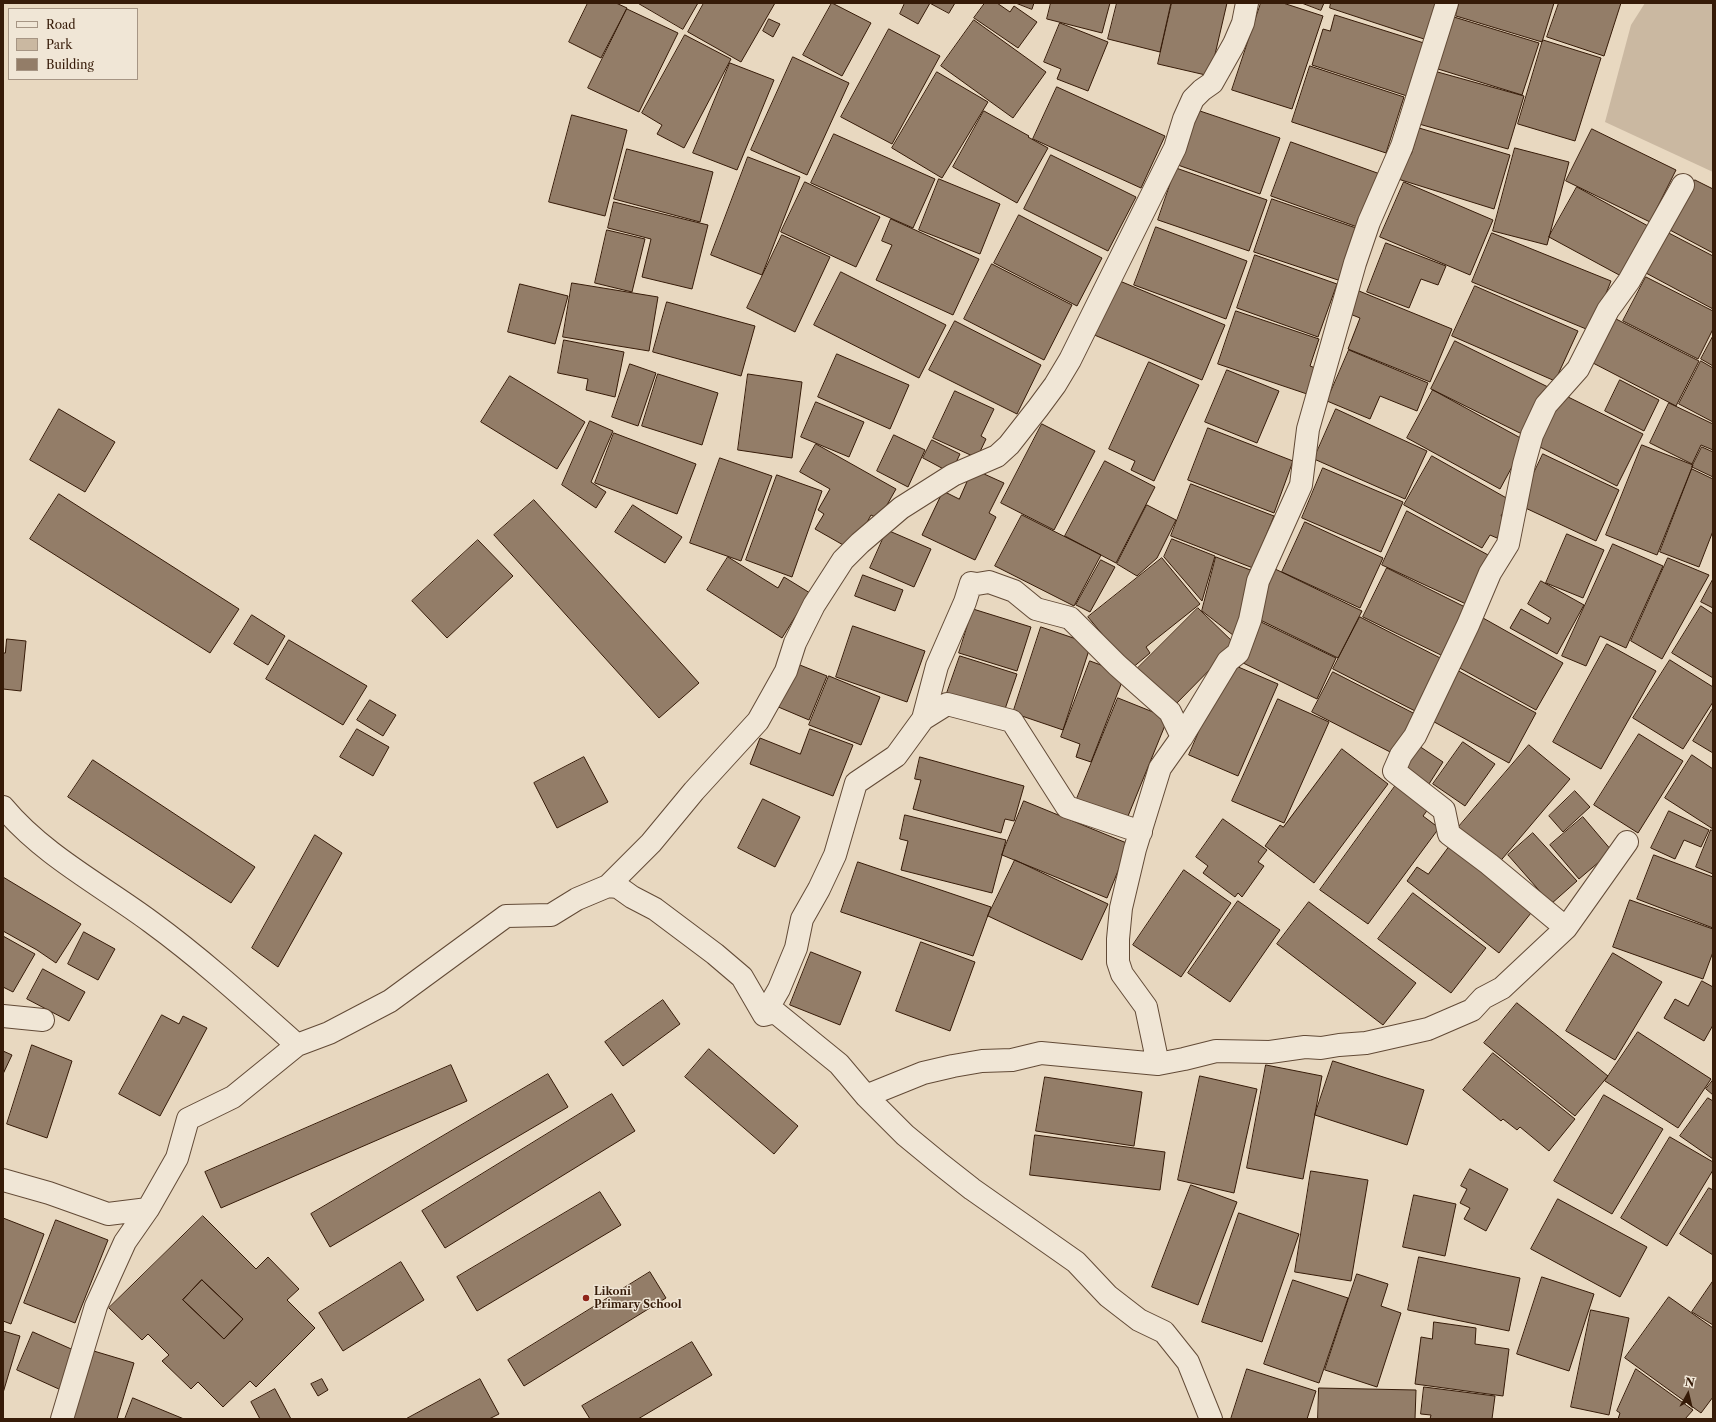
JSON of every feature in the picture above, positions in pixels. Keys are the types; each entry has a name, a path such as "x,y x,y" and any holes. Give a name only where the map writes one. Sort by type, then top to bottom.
{"street":[{"path":"62,1419 96,1306 125,1242 148,1209 177,1158 188,1118 233,1097 297,1045 328,1032 390,1000 506,916 551,915 577,900 608,886 651,843 694,791 758,721 786,671 795,643 814,605 844,560 901,508 953,476 997,456 1009,445 1047,396 1070,360 1175,148 1184,119 1193,99 1212,83 1234,44 1243,23 1247,3"},
{"path":"1158,1064 1146,1007 1122,974 1118,962 1118,939 1121,908 1130,869 1160,768 1182,736 1228,661 1238,653 1250,620 1258,581 1301,485 1308,429 1355,263 1369,222 1402,146 1447,3"},
{"path":"1566,928 1489,864 1449,834 1444,810 1394,772 1401,755 1418,729 1468,625 1490,573 1508,544 1524,464 1532,435 1546,405 1578,369 1608,310 1629,281 1683,185"},
{"path":"764,1015 779,989 796,948 802,919 819,890 834,855 856,783 896,756 923,719 937,666 965,602 971,583 977,584 989,582 1014,591 1036,609 1070,618 1117,665 1170,712 1182,736"},
{"path":"923,719 948,704 1012,721 1067,807 1141,832"},
{"path":"3,807 17,822 51,852 118,898 179,943 238,990 297,1045"},
{"path":"866,1096 930,1072 982,1061 1012,1060 1041,1053 1158,1064 1216,1051 1270,1052 1305,1047 1321,1048 1366,1043 1428,1029 1472,1010 1483,998 1502,988 1566,928 1627,842"},
{"path":"608,886 618,887 632,897 655,909 715,954 742,977 764,1015"},
{"path":"764,1015 775,1012 839,1064 866,1096 905,1135 939,1163 972,1189 1014,1217 1076,1262 1108,1296 1139,1320 1164,1332 1188,1362 1211,1419"},
{"path":"3,1016 43,1020"},
{"path":"3,1180 49,1193 108,1214 148,1209"}],"green space":[{"path":"1645,3 1713,3 1713,172 1605,122 1631,25"}],"building":[{"path":"588,3 616,3 627,8 601,58 569,42"},
{"path":"638,3 698,3 683,29"},
{"path":"704,3 775,3 741,62 688,32"},
{"path":"832,3 871,23 842,76 803,55"},
{"path":"905,3 930,3 918,24 900,14"},
{"path":"930,3 955,3 949,13"},
{"path":"985,3 997,3 1010,12 1014,6 1037,22 1018,48 974,18"},
{"path":"1016,3 1034,3 1032,9"},
{"path":"1051,3 1110,3 1102,33 1047,19"},
{"path":"1117,3 1171,3 1160,52 1108,39"},
{"path":"1172,3 1227,3 1210,76 1158,64"},
{"path":"1261,3 1283,3 1323,16 1292,109 1232,90"},
{"path":"1302,3 1324,3 1321,10"},
{"path":"1331,3 1443,3 1430,41 1330,8"},
{"path":"1459,3 1554,3 1542,42 1456,16"},
{"path":"1559,3 1621,3 1604,56 1547,37"},
{"path":"627,9 678,33 639,112 588,88"},
{"path":"1335,15 1427,44 1410,97 1312,65 1323,29 1330,31"},
{"path":"1454,17 1539,43 1522,95 1438,69"},
{"path":"769,19 780,24 773,37 763,31"},
{"path":"974,20 1046,72 1013,118 941,66"},
{"path":"1060,23 1108,42 1088,91 1057,79 1061,69 1044,62"},
{"path":"889,29 940,56 892,144 841,117"},
{"path":"685,35 731,59 684,148 657,134 662,125 642,113"},
{"path":"1543,40 1601,58 1575,141 1518,124"},
{"path":"793,57 849,83 807,175 751,150"},
{"path":"730,63 774,80 737,170 693,153"},
{"path":"1310,66 1404,97 1386,153 1292,122"},
{"path":"1434,71 1524,96 1508,149 1419,124"},
{"path":"937,72 988,102 942,178 892,148"},
{"path":"1057,87 1165,136 1141,188 1033,139"},
{"path":"1194,109 1280,138 1260,194 1175,164"},
{"path":"984,111 1048,148 1017,203 953,167"},
{"path":"572,115 627,130 605,216 549,202"},
{"path":"1419,128 1510,155 1494,209 1398,179 1406,153 1411,154"},
{"path":"1592,129 1676,170 1650,222 1566,181"},
{"path":"834,134 935,179 913,228 811,183"},
{"path":"1291,142 1380,174 1360,228 1271,196"},
{"path":"1515,148 1569,162 1547,245 1493,231"},
{"path":"627,149 713,172 700,222 614,199"},
{"path":"1051,155 1136,197 1108,251 1024,209"},
{"path":"748,157 800,177 762,275 711,255"},
{"path":"1176,168 1267,200 1249,251 1158,220"},
{"path":"939,179 1000,204 980,254 919,230"},
{"path":"1695,180 1713,189 1713,253 1668,229"},
{"path":"805,182 880,217 856,267 781,232"},
{"path":"1404,182 1493,220 1470,275 1380,237"},
{"path":"1577,187 1648,226 1621,276 1549,237"},
{"path":"1272,199 1359,229 1341,281 1254,252"},
{"path":"614,202 708,225 692,289 642,277 651,239 608,228"},
{"path":"1019,215 1102,258 1077,306 994,263"},
{"path":"891,219 979,259 953,315 876,280 892,245 882,241"},
{"path":"1156,227 1247,261 1226,319 1134,285"},
{"path":"607,230 645,239 632,292 595,283"},
{"path":"1663,230 1713,256 1713,309 1646,273"},
{"path":"1492,233 1611,281 1591,331 1472,282"},
{"path":"782,235 830,257 795,332 747,308"},
{"path":"1386,243 1446,266 1438,285 1421,279 1409,308 1367,292"},
{"path":"1255,255 1337,284 1318,337 1237,308"},
{"path":"992,264 1072,305 1044,360 964,319"},
{"path":"841,272 946,325 919,378 814,325"},
{"path":"1646,277 1713,311 1713,329 1698,359 1623,321"},
{"path":"1115,279 1225,325 1202,380 1092,334"},
{"path":"572,283 658,297 649,351 563,337"},
{"path":"520,284 568,296 555,344 508,332"},
{"path":"1475,286 1578,331 1555,381 1452,336"},
{"path":"1359,291 1452,329 1430,382 1348,349 1360,318 1350,314"},
{"path":"667,302 755,326 741,376 653,352"},
{"path":"1236,311 1319,339 1310,366 1318,369 1310,395 1218,364"},
{"path":"1616,319 1699,361 1676,406 1593,363"},
{"path":"955,321 1041,365 1017,414 929,370"},
{"path":"1713,336 1713,366 1701,359"},
{"path":"564,340 624,352 615,397 586,390 588,379 558,373"},
{"path":"1455,341 1550,388 1526,436 1431,389"},
{"path":"1349,350 1428,383 1417,411 1380,396 1370,419 1327,401"},
{"path":"837,354 909,385 890,429 818,397"},
{"path":"1701,361 1713,368 1713,422 1679,404"},
{"path":"1149,362 1199,385 1154,481 1131,470 1135,461 1109,449"},
{"path":"630,364 656,373 638,426 612,417"},
{"path":"1227,370 1279,391 1257,443 1205,422"},
{"path":"658,374 718,393 702,445 642,426"},
{"path":"748,374 802,382 792,458 738,450"},
{"path":"510,376 585,422 557,469 481,422"},
{"path":"1620,380 1659,400 1644,431 1605,411"},
{"path":"1433,390 1526,441 1500,489 1407,438"},
{"path":"955,391 994,409 981,436 986,439 977,458 933,438"},
{"path":"1562,394 1643,434 1617,486 1536,445"},
{"path":"816,402 864,422 849,457 801,437"},
{"path":"1669,403 1713,424 1713,450 1701,445 1692,464 1650,443"},
{"path":"59,409 115,442 85,492 30,460"},
{"path":"1336,409 1427,451 1405,499 1314,459"},
{"path":"590,421 613,431 591,482 606,492 596,508 562,485"},
{"path":"1042,424 1095,451 1054,530 1001,503"},
{"path":"1208,428 1293,461 1274,513 1188,480"},
{"path":"614,433 696,464 677,514 595,483"},
{"path":"894,435 925,450 908,487 877,471"},
{"path":"932,440 960,454 951,473 923,458"},
{"path":"816,444 896,489 879,519 871,515 852,550 815,529 824,514 818,510 830,489 800,472"},
{"path":"1642,445 1693,465 1657,555 1606,535"},
{"path":"1702,447 1713,452 1713,477 1692,467"},
{"path":"1543,454 1619,490 1596,541 1519,505"},
{"path":"1432,456 1510,500 1501,516 1507,519 1497,538 1490,535 1482,548 1404,505"},
{"path":"720,458 772,476 741,561 690,543"},
{"path":"1105,461 1155,487 1116,563 1065,536"},
{"path":"1323,468 1403,502 1381,552 1302,518"},
{"path":"973,469 1004,483 989,513 996,517 975,560 922,535 943,491 959,499"},
{"path":"1692,469 1713,479 1713,531 1699,567 1660,552"},
{"path":"777,475 822,491 792,577 746,560"},
{"path":"1191,484 1274,516 1253,568 1171,536"},
{"path":"59,494 239,609 210,653 30,539"},
{"path":"534,500 699,683 659,718 494,535"},
{"path":"633,505 682,537 665,563 615,532"},
{"path":"1147,505 1176,520 1157,558 1137,576 1117,564"},
{"path":"1407,511 1490,556 1466,604 1382,565"},
{"path":"1022,515 1101,555 1074,606 995,566"},
{"path":"1305,522 1383,558 1360,608 1282,572"},
{"path":"887,530 931,549 914,587 870,568"},
{"path":"1567,534 1604,550 1583,598 1546,583"},
{"path":"1172,539 1215,556 1202,601 1164,557"},
{"path":"478,540 513,576 447,638 412,601"},
{"path":"1613,544 1663,566 1626,648 1600,636 1586,666 1562,656"},
{"path":"728,557 778,588 784,577 810,593 782,638 707,590"},
{"path":"1216,557 1253,571 1238,639 1202,611"},
{"path":"1162,558 1200,604 1146,647 1150,653 1131,669 1088,617"},
{"path":"1668,558 1709,575 1662,659 1631,641"},
{"path":"1101,560 1115,567 1090,612 1076,605"},
{"path":"1271,567 1362,611 1338,658 1252,616"},
{"path":"1387,568 1469,609 1445,657 1363,617"},
{"path":"863,575 903,590 895,611 855,596"},
{"path":"1713,579 1713,608 1701,602"},
{"path":"1541,581 1584,605 1557,654 1510,628 1521,609 1548,624 1551,618 1528,604"},
{"path":"1701,606 1713,614 1713,678 1672,653"},
{"path":"1198,608 1235,644 1172,708 1135,671"},
{"path":"973,609 1031,627 1017,671 959,653"},
{"path":"252,615 285,636 268,665 234,644"},
{"path":"1360,617 1446,661 1419,713 1333,669"},
{"path":"1483,618 1563,663 1536,710 1456,666"},
{"path":"1259,621 1336,658 1317,699 1239,661"},
{"path":"853,626 925,651 907,702 836,677"},
{"path":"1041,627 1091,644 1063,730 1013,713"},
{"path":"7,639 26,641 21,691 3,689 3,653 5,653"},
{"path":"289,640 367,686 343,725 266,679"},
{"path":"1607,644 1656,671 1601,769 1553,742"},
{"path":"960,656 1017,674 1004,712 947,693"},
{"path":"1670,660 1713,687 1713,702 1683,749 1633,718"},
{"path":"1090,661 1125,674 1091,762 1076,757 1080,744 1061,737"},
{"path":"795,663 827,676 809,720 776,706"},
{"path":"1229,663 1278,684 1238,776 1189,755"},
{"path":"1455,669 1536,713 1509,763 1427,718"},
{"path":"1333,672 1419,716 1398,756 1312,712"},
{"path":"829,676 880,697 861,745 809,725"},
{"path":"1118,698 1168,718 1126,821 1076,801"},
{"path":"1278,699 1329,722 1284,823 1232,801"},
{"path":"370,700 396,715 383,736 357,720"},
{"path":"1713,708 1713,753 1693,741"},
{"path":"357,729 389,747 373,776 340,757"},
{"path":"810,729 853,745 833,796 750,764 760,738 800,754"},
{"path":"1639,734 1683,761 1638,833 1594,805"},
{"path":"1463,742 1495,764 1465,806 1433,784"},
{"path":"1416,744 1443,762 1429,784 1401,765"},
{"path":"1529,745 1570,779 1497,865 1456,830"},
{"path":"1342,749 1388,784 1314,883 1265,846 1280,825 1283,827"},
{"path":"1692,755 1713,769 1713,829 1665,798"},
{"path":"584,757 608,802 557,828 534,783"},
{"path":"920,757 1024,786 1014,821 1005,819 1001,833 913,809 921,780 915,779"},
{"path":"93,760 255,867 231,903 68,797"},
{"path":"1396,785 1429,808 1423,816 1439,828 1368,924 1320,890"},
{"path":"1575,791 1590,807 1563,832 1549,816"},
{"path":"763,799 800,817 775,867 738,848"},
{"path":"1024,801 1129,844 1107,898 1002,855"},
{"path":"1669,811 1709,830 1701,847 1684,840 1675,859 1651,848"},
{"path":"905,815 1006,840 992,893 901,870 908,841 900,839"},
{"path":"1583,817 1612,851 1579,879 1550,845"},
{"path":"1223,819 1267,850 1258,862 1264,866 1242,897 1238,893 1235,897 1203,873 1208,866 1196,857"},
{"path":"1711,830 1713,831 1713,874 1696,867"},
{"path":"1533,833 1577,881 1551,904 1508,855"},
{"path":"315,835 342,853 278,967 252,948"},
{"path":"1452,843 1535,908 1499,953 1407,881 1417,867 1428,874"},
{"path":"1654,855 1713,877 1713,928 1637,899"},
{"path":"1015,860 1108,904 1082,960 988,916"},
{"path":"858,862 991,907 973,956 841,912"},
{"path":"1184,870 1231,903 1181,977 1133,945"},
{"path":"3,877 81,924 56,963 37,950 3,931"},
{"path":"1413,893 1486,948 1451,993 1378,939"},
{"path":"1630,900 1713,929 1713,952 1703,979 1613,947"},
{"path":"1238,901 1280,930 1230,1002 1188,973"},
{"path":"1309,902 1416,983 1383,1025 1277,944"},
{"path":"84,932 115,949 98,980 68,964"},
{"path":"3,936 35,954 13,992 3,987"},
{"path":"921,942 975,962 950,1031 896,1011"},
{"path":"811,952 861,972 840,1025 790,1005"},
{"path":"1613,953 1662,982 1615,1060 1566,1031"},
{"path":"43,969 85,992 69,1021 27,999"},
{"path":"1702,981 1713,987 1713,1025 1704,1041 1664,1018 1675,999 1688,1006"},
{"path":"663,1000 680,1024 623,1066 605,1042"},
{"path":"1517,1003 1608,1076 1575,1116 1484,1043"},
{"path":"162,1015 179,1024 183,1016 207,1028 160,1116 119,1094"},
{"path":"1638,1032 1711,1079 1678,1128 1605,1081"},
{"path":"32,1045 72,1061 47,1138 7,1124"},
{"path":"709,1049 798,1126 774,1154 685,1077"},
{"path":"3,1051 12,1055 3,1074"},
{"path":"1493,1053 1575,1119 1549,1151 1520,1127 1517,1130 1503,1119 1501,1121 1463,1090"},
{"path":"1333,1061 1424,1090 1407,1145 1315,1115"},
{"path":"451,1065 467,1101 221,1208 205,1172"},
{"path":"1266,1065 1322,1076 1303,1179 1247,1168"},
{"path":"548,1074 568,1107 330,1247 311,1214"},
{"path":"1200,1076 1257,1089 1234,1193 1178,1180"},
{"path":"1045,1077 1142,1092 1134,1146 1036,1131"},
{"path":"1713,1080 1713,1095 1706,1089"},
{"path":"612,1094 635,1131 445,1248 422,1211"},
{"path":"1604,1095 1663,1129 1612,1214 1554,1181"},
{"path":"1708,1098 1713,1101 1713,1159 1680,1136"},
{"path":"1035,1135 1165,1152 1160,1190 1030,1175"},
{"path":"1670,1137 1713,1162 1713,1170 1667,1246 1621,1218"},
{"path":"1470,1169 1508,1189 1486,1231 1464,1219 1470,1208 1460,1203 1467,1189 1461,1186"},
{"path":"1311,1171 1368,1180 1351,1281 1295,1272"},
{"path":"1191,1185 1237,1202 1198,1305 1152,1287"},
{"path":"1709,1188 1713,1190 1713,1255 1680,1234"},
{"path":"600,1192 621,1225 477,1311 457,1277"},
{"path":"1414,1195 1456,1204 1445,1256 1403,1247"},
{"path":"1558,1199 1647,1247 1620,1297 1531,1249"},
{"path":"1239,1213 1299,1234 1262,1342 1202,1322"},
{"path":"203,1216 256,1269 268,1257 299,1289 287,1300 315,1328 256,1387 250,1381 223,1407 198,1382 191,1389 162,1361 169,1355 148,1334 142,1340 109,1308","holes":["202,1280 243,1319 224,1339 183,1300"]},
{"path":"3,1218 44,1234 11,1324 3,1321"},
{"path":"56,1220 108,1240 75,1323 24,1303"},
{"path":"1419,1257 1520,1278 1509,1331 1408,1310"},
{"path":"401,1262 424,1300 343,1351 319,1313"},
{"path":"650,1272 666,1298 524,1386 508,1360"},
{"path":"1357,1274 1388,1284 1381,1306 1401,1313 1377,1387 1325,1370"},
{"path":"1542,1277 1594,1294 1569,1371 1517,1354"},
{"path":"202,1280 243,1319 224,1339 183,1300"},
{"path":"1293,1280 1348,1298 1319,1383 1264,1364"},
{"path":"1713,1281 1713,1325 1692,1312"},
{"path":"1669,1297 1713,1328 1713,1397 1701,1413 1625,1358"},
{"path":"1591,1310 1629,1318 1609,1415 1571,1407"},
{"path":"1434,1322 1476,1328 1475,1344 1509,1349 1503,1396 1415,1384 1421,1337 1432,1339"},
{"path":"3,1331 20,1336 3,1393"},
{"path":"33,1332 78,1352 61,1390 17,1370"},
{"path":"692,1342 712,1375 638,1419 590,1419 582,1406"},
{"path":"87,1349 134,1363 117,1419 66,1419"},
{"path":"1247,1369 1316,1391 1307,1419 1231,1419"},
{"path":"1636,1369 1693,1410 1685,1419 1618,1419 1620,1413 1617,1411"},
{"path":"322,1379 328,1390 318,1396 311,1384"},
{"path":"480,1379 499,1414 489,1419 406,1419"},
{"path":"1424,1387 1495,1396 1492,1419 1430,1419 1431,1415 1421,1414"},
{"path":"1319,1388 1416,1390 1415,1419 1318,1419"},
{"path":"275,1389 291,1419 260,1419 251,1402"},
{"path":"133,1398 184,1419 125,1419"}],"place":[{"name":"Likoni Primary School","path":"586,1298"}]}
